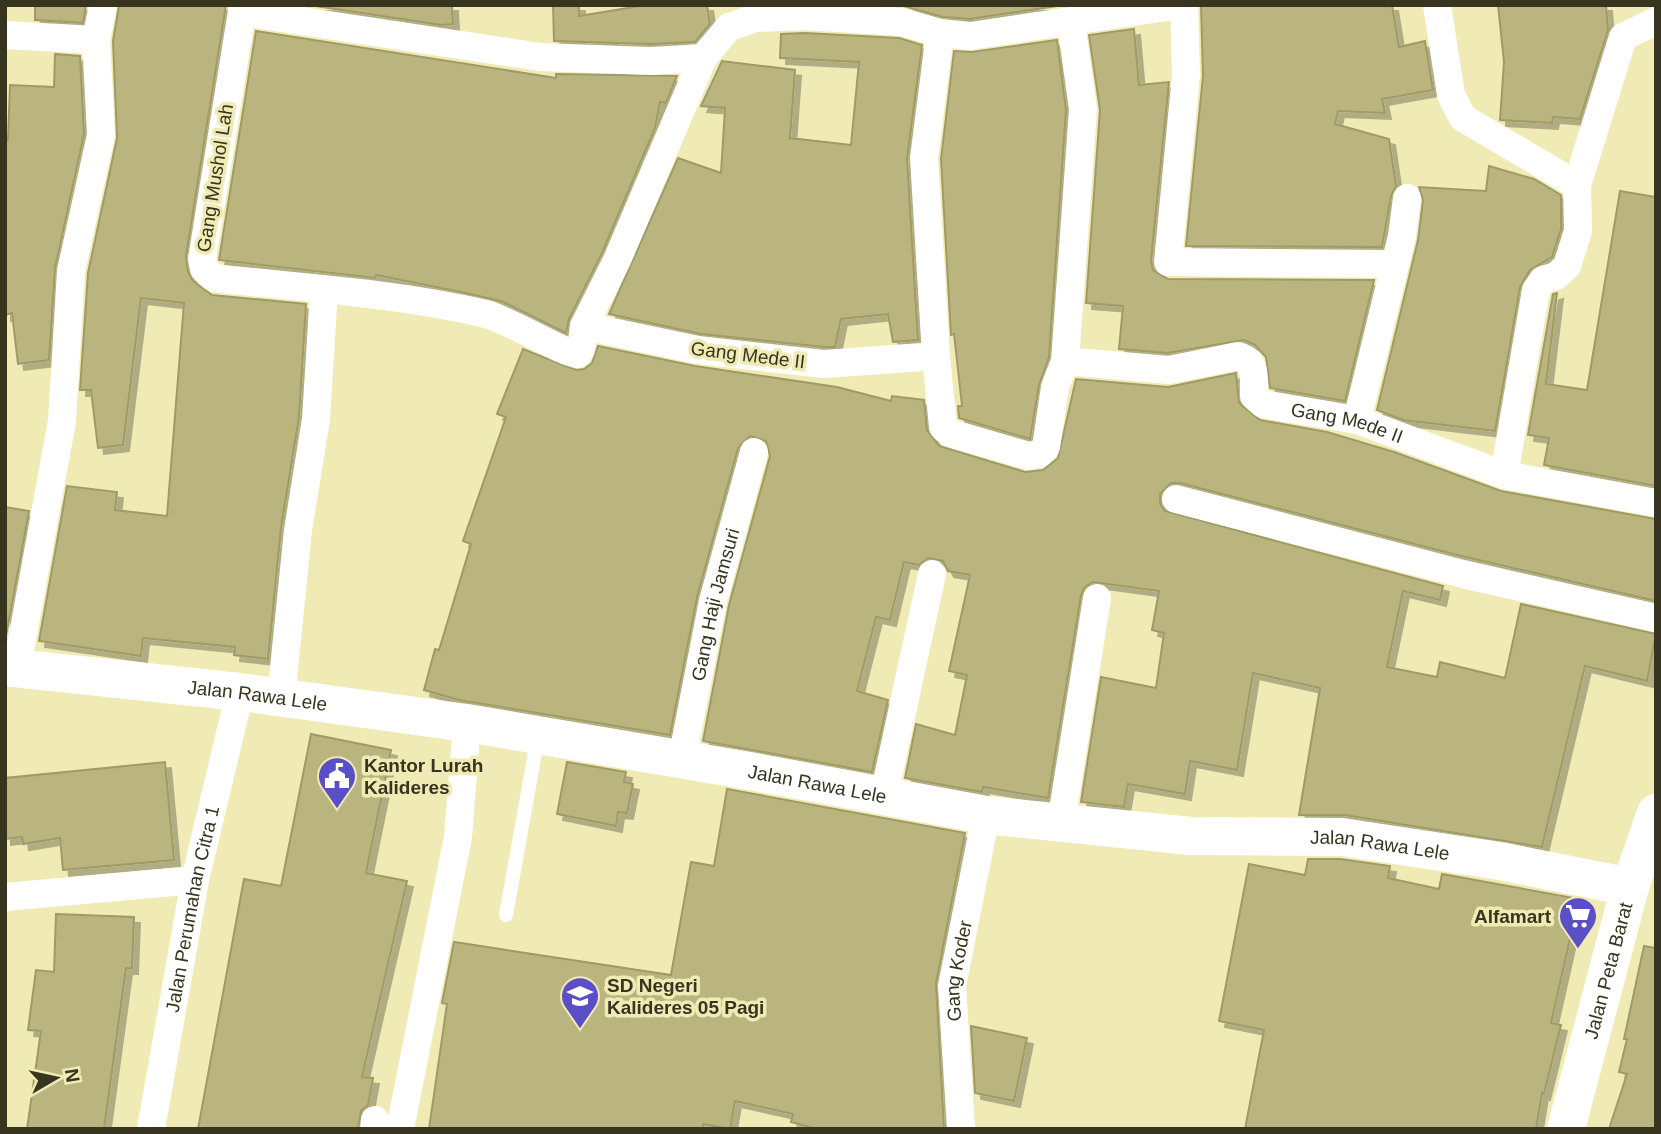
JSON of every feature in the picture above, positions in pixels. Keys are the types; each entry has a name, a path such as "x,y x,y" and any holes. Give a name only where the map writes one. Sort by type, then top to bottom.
{"street":[{"path":"11,667 62,421 71,271 100,135 96,40 103,5"},
{"path":"281,698 298,530 316,419 324,290 488,314 537,334 569,355 575,355 581,349 584,326 617,260 703,58 729,27 754,12 902,22 940,33 970,36 1182,5 1186,75 1168,262 1394,264"},
{"path":"1437,5 1451,95 1463,118 1577,185"},
{"path":"242,9 540,57 652,61 703,58"},
{"name":"Gang Mushol Lah","path":"242,9 202,259 204,270 214,278 324,290"},
{"path":"1504,475 1536,290 1543,280 1556,276 1567,267 1577,231 1577,185 1623,37 1656,21"},
{"path":"940,33 924,158 943,427 950,433 1029,456 1039,454 1046,447 1055,387 1065,361 1083,109 1072,23"},
{"path":"5,35 96,40"},
{"path":"1357,419 1407,198"},
{"name":"Gang Mede II","path":"584,326 698,350 824,364 936,356"},
{"name":"Gang Mede II","path":"1065,361 1169,370 1238,356 1248,359 1253,365 1254,396 1264,404 1357,419 1504,475 1656,503"},
{"name":"Gang Haji Jamsuri","path":"682,759 713,601 754,452"},
{"path":"1176,499 1463,574 1656,618"},
{"path":"884,795 932,574"},
{"path":"1061,823 1097,598"},
{"name":"Jalan Rawa Lele","path":"11,667 240,692 467,723 986,815 1191,836 1342,838 1500,861 1630,887"},
{"name":"Jalan Perumahan Citra 1","path":"151,1129 195,880 240,692"},
{"path":"383,1126 458,837 467,723"},
{"name":"Jalan Peta Barat","path":"1566,1129 1630,887 1656,813"},
{"name":"Gang Koder","path":"961,1129 952,986 986,815"},
{"path":"5,897 195,880"}],"lane":[{"path":"506,915 538,734"}],"building":[{"path":"35,5 86,5 83,23 35,20"},
{"path":"119,5 226,5 186,256 188,272 193,281 212,295 306,304 299,417 281,528 268,659 234,655 235,647 143,638 141,656 39,641 67,486 117,492 115,510 167,516 184,303 141,298 123,445 98,448 91,390 80,390 88,273 117,138 113,41"},
{"path":"309,5 452,5 453,24 441,25"},
{"path":"553,5 579,5 579,16 646,5 707,5 710,24 695,42 651,44 554,41"},
{"path":"900,5 1064,5 970,19 943,17"},
{"path":"1201,5 1392,5 1399,47 1425,41 1433,90 1382,99 1385,113 1338,111 1335,124 1389,139 1396,186 1391,196 1382,247 1186,246 1203,76"},
{"path":"1498,5 1606,5 1608,30 1580,119 1553,117 1552,123 1500,120 1504,62"},
{"path":"1134,29 1139,85 1169,82 1151,260 1153,270 1168,279 1374,280 1345,401 1270,388 1266,357 1255,345 1244,340 1168,353 1119,349 1123,306 1086,303 1100,110 1089,35"},
{"path":"256,31 556,78 556,74 677,76 666,103 660,102 655,128 602,253 569,319 566,333 501,301 456,291 376,275 375,278 219,260"},
{"path":"781,34 899,38 922,45 907,159 918,340 893,342 888,314 841,319 835,347 824,347 701,334 609,314 678,158 721,173 725,108 701,106 722,61 795,70 790,138 851,145 859,62 780,58"},
{"path":"1057,40 1066,110 1049,357 1039,385 1030,439 959,418 958,406 962,406 954,334 951,335 941,159 954,51 972,52"},
{"path":"55,54 80,56 84,134 55,268 49,360 18,364 12,313 5,315 5,140 8,140 10,85 54,87"},
{"path":"1489,166 1534,179 1561,195 1561,229 1552,257 1530,270 1520,287 1495,431 1403,420 1377,410 1418,240 1423,200 1419,187 1486,191"},
{"path":"1620,191 1656,197 1656,486 1544,465 1549,438 1528,435 1553,294 1557,293 1546,384 1587,390"},
{"path":"598,346 695,366 837,387 891,401 892,396 924,400 927,430 939,446 1025,472 1043,470 1058,458 1076,379 1168,387 1236,373 1239,403 1260,420 1327,432 1394,452 1501,491 1656,519 1656,601 1453,554 1180,483 1171,483 1160,494 1160,504 1165,511 1443,586 1440,600 1403,591 1387,667 1437,677 1440,662 1505,678 1521,604 1656,634 1647,681 1585,666 1542,847 1345,815 1299,815 1320,688 1253,673 1237,770 1190,761 1185,794 1128,784 1124,807 1081,802 1101,677 1156,688 1164,633 1152,630 1159,591 1093,582 1085,587 1081,595 1048,798 983,787 982,792 905,778 916,724 955,735 967,675 949,671 970,575 948,571 943,561 928,558 919,565 904,562 890,620 876,617 857,691 888,700 872,772 703,741 729,605 770,456 766,441 750,436 738,448 697,597 670,735 459,700 424,690 471,544 463,541 506,417 497,414 523,349 576,370 584,369 592,363"},
{"path":"5,507 29,511 6,636 5,636"},
{"path":"311,734 391,750 366,873 407,881 362,1077 373,1078 368,1105 361,1111 358,1129 198,1129 244,879 281,886"},
{"path":"165,762 174,860 63,870 60,838 23,844 22,837 5,839 5,778"},
{"path":"567,762 626,772 624,782 633,784 627,813 618,812 616,826 557,814"},
{"path":"727,789 965,833 936,983 944,1129 817,1129 791,1122 793,1114 735,1101 730,1129 703,1124 703,1129 429,1129 447,1004 442,1003 454,942 671,975 691,862 714,866"},
{"path":"1308,859 1340,859 1390,866 1388,878 1439,889 1442,874 1579,899 1551,1023 1561,1025 1544,1094 1542,1093 1536,1129 1245,1129 1264,1030 1219,1021 1249,864 1305,875"},
{"path":"56,914 134,917 132,968 126,968 104,1129 27,1129 41,1031 28,1030 36,970 54,972"},
{"path":"1644,946 1656,948 1656,1129 1609,1129 1627,1074 1619,1072"},
{"path":"971,1026 1027,1038 1014,1101 975,1093"}],"place":[{"name":"Kantor Lurah Kalideres","path":"337,810"},
{"name":"Alfamart","path":"1578,950"},
{"name":"SD Negeri Kalideres 05 Pagi","path":"580,1030"}]}
